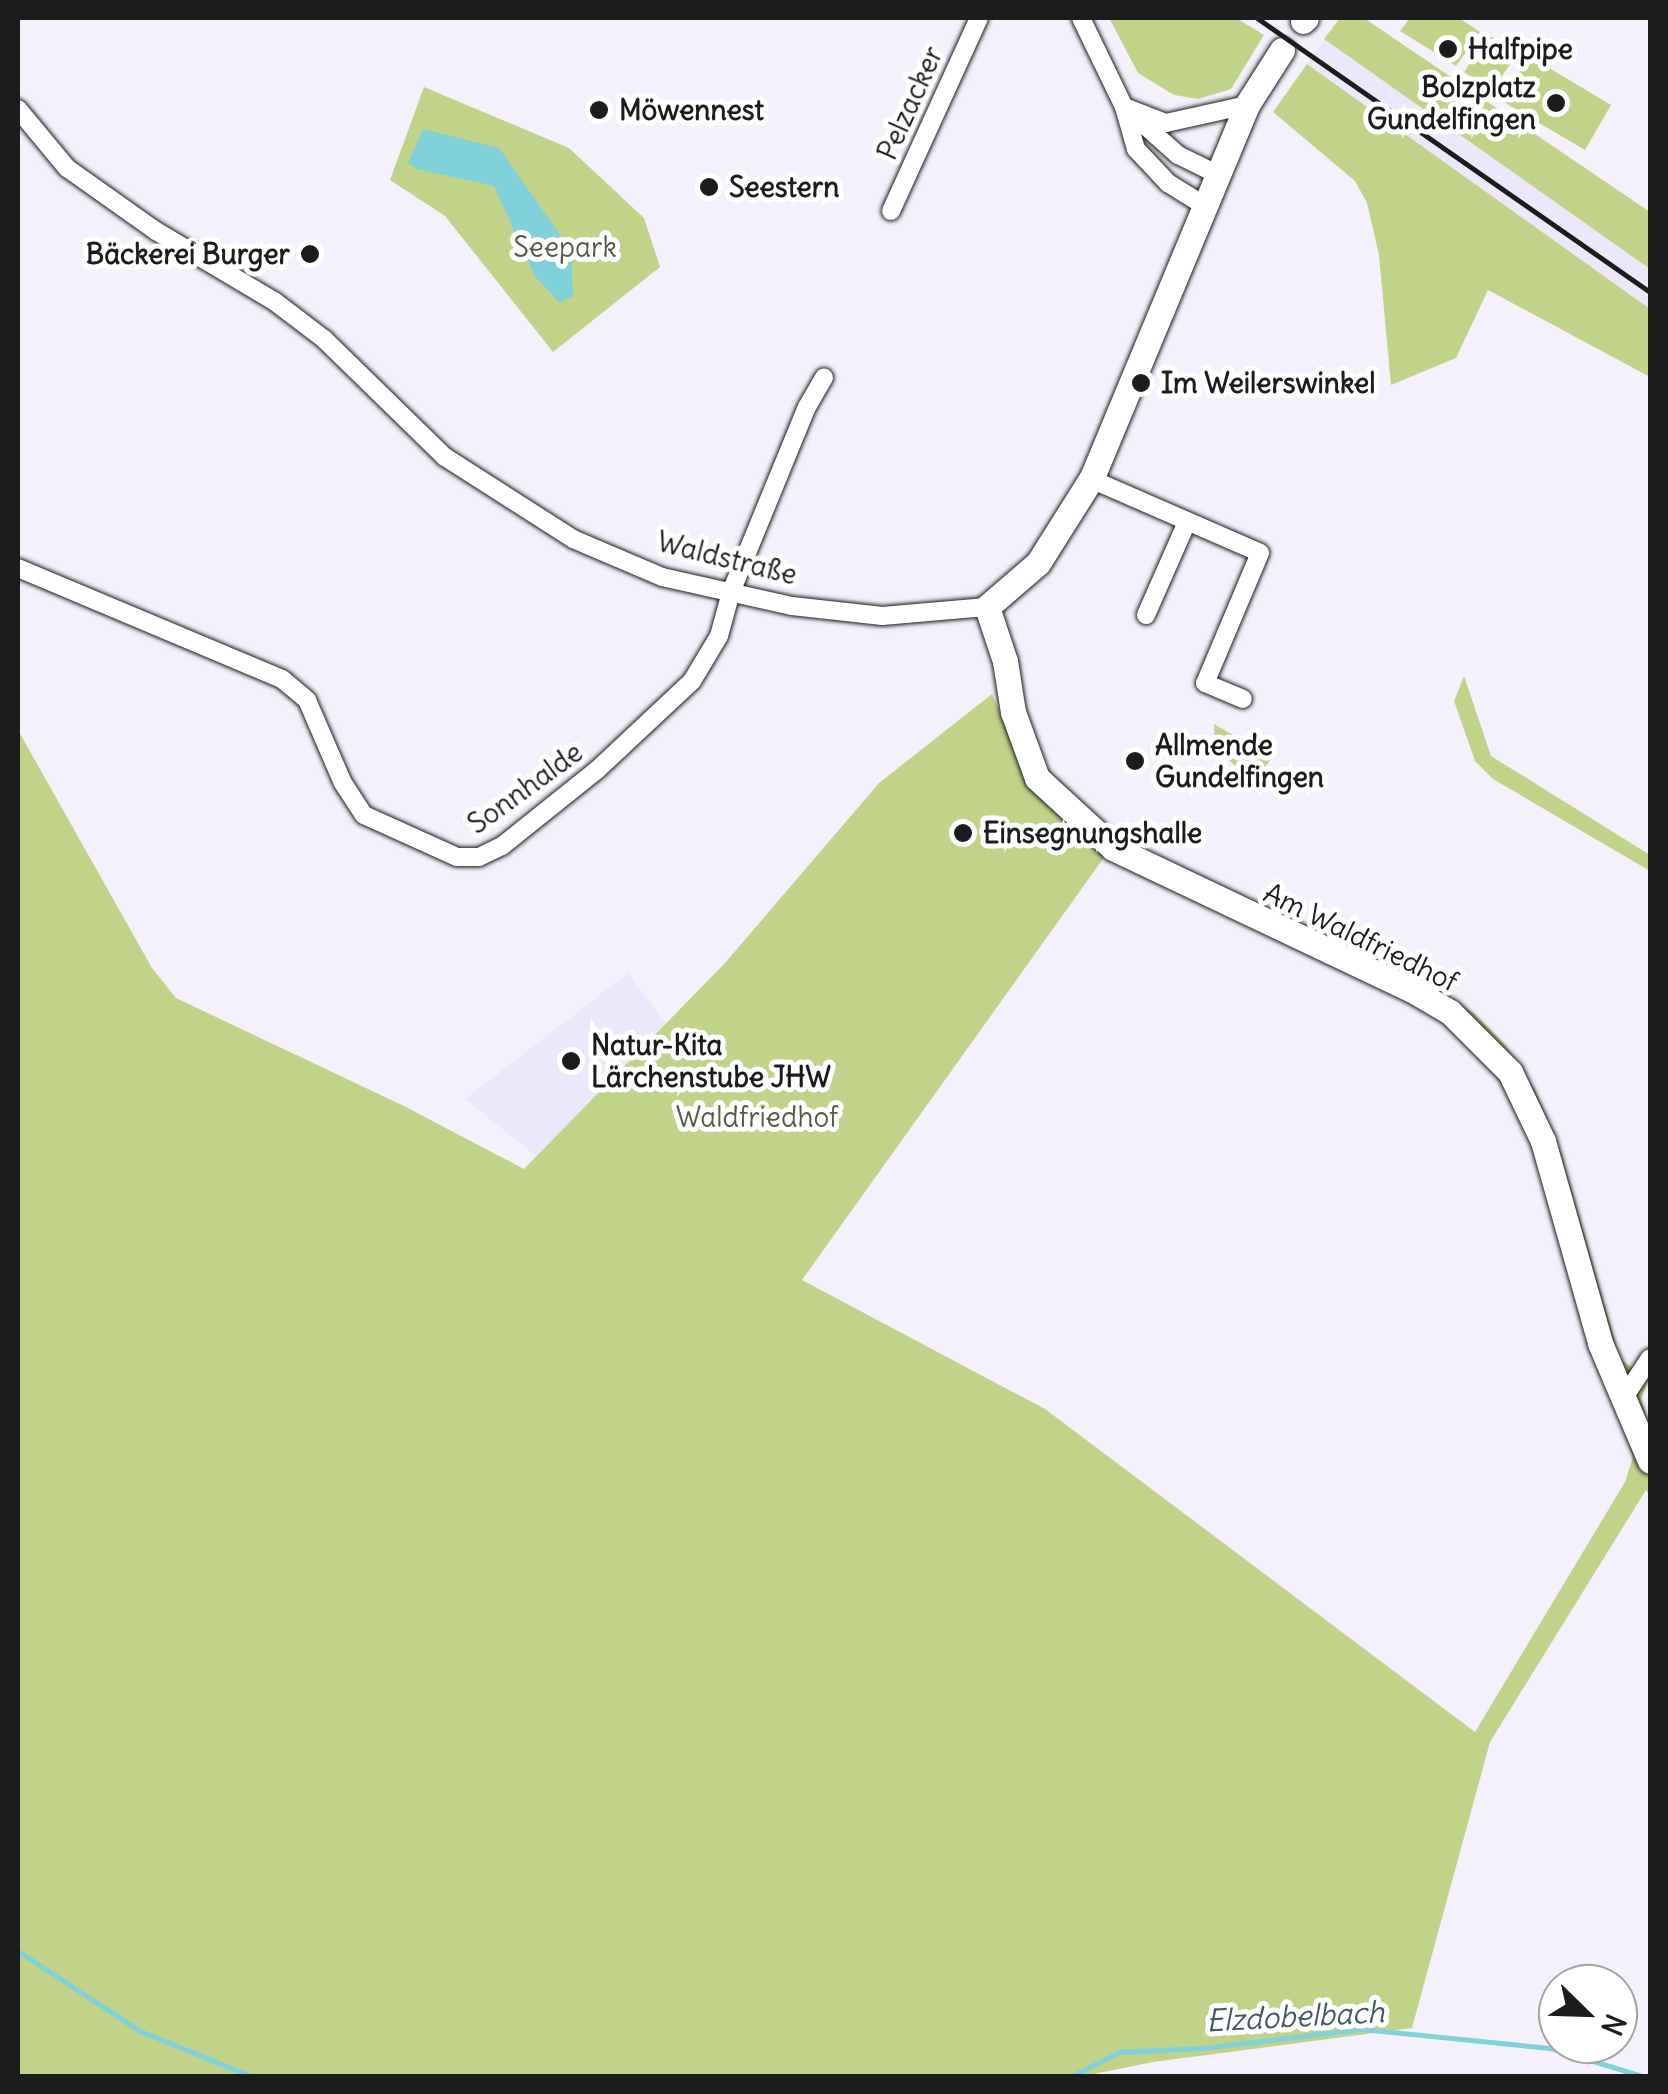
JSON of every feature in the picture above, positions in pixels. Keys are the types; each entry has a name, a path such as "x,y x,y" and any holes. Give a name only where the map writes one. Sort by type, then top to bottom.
{"street":[{"name":"Pelzacker","path":"891,211 978,18"},
{"path":"1080,18 1124,108 1136,149 1168,183 1205,206"},
{"path":"987,606 1038,564 1090,479 1252,97 1282,50"},
{"path":"1124,108 1166,123 1252,97"},
{"path":"1124,108 1178,154 1218,174"},
{"name":"Waldstraße","path":"18,109 67,168 156,231 274,301 324,340 463,471 573,539 662,576 864,615 940,614 987,606"},
{"name":"Sonnhalde","path":"18,568 282,679 307,700 343,783 364,815 464,859 502,846 656,720 692,682 719,636 731,592 807,407 824,378"},
{"path":"1090,479 1260,553 1205,682 1242,699"},
{"path":"1146,615 1187,522"},
{"name":"Am Waldfriedhof","path":"987,606 1005,661 1013,712 1037,778 1096,835 1187,887 1414,990 1450,1012 1510,1072 1543,1141 1600,1343 1650,1460"},
{"path":"1622,1399 1650,1358"}],"shaded area":[{"path":"1324,39 1650,269 1650,309 1307,64"},
{"name":"Natur-Kita Lärchenstube JHW","path":"628,973 666,1024 536,1156 465,1099"}],"green space":[{"path":"1109,18 1236,18 1264,35 1231,89 1198,99 1174,95 1138,73"},
{"path":"1340,18 1364,18 1650,212 1650,269 1324,39"},
{"name":"Halfpipe","path":"1410,18 1459,18 1480,32 1456,66 1400,31"},
{"path":"1489,35 1517,54 1492,91 1464,72"},
{"name":"Bolzplatz Gundelfingen","path":"1529,56 1611,105 1585,150 1502,101"},
{"path":"1307,64 1650,309 1650,377 1488,290 1456,358 1391,385 1379,255 1367,203 1355,181 1273,112"},
{"name":"Seepark","path":"424,87 569,148 644,218 660,267 553,352 445,216 390,180"},
{"path":"1464,676 1491,756 1650,855 1650,871 1493,779 1475,761 1454,701"},
{"name":"Waldfriedhof","path":"992,694 1033,791 1105,856 802,1280 1045,1409 1475,1732 1625,1482 1633,1457 1522,1116 1494,1073 1454,1029 1352,949 1425,983 1474,1013 1506,1046 1535,1090 1561,1153 1620,1359 1633,1368 1650,1343 1650,1377 1641,1399 1650,1428 1650,1496 1646,1490 1490,1742 1412,2028 1153,2062 1084,2076 18,2076 18,730 152,968 176,998 406,1107 524,1169 725,963 879,783"},
{"path":"1214,724 1272,758 1254,781 1215,749"}],"water":[{"path":"423,129 499,148 571,250 573,296 560,303 535,277 494,186 417,169 408,163"}],"waterway":[{"name":"Elzdobelbach","path":"18,1951 140,2031 251,2076"},
{"name":"Elzdobelbach","path":"1072,2076 1119,2052 1202,2048 1362,2029 1550,2048 1642,2076"}],"railway":[{"path":"1257,18 1650,292"}],"place":[{"name":"Halfpipe","path":"1448,49"},
{"name":"Bolzplatz Gundelfingen","path":"1556,103"},
{"name":"Möwennest","path":"599,110"},
{"name":"Seestern","path":"709,187"},
{"name":"Bäckerei Burger","path":"310,254"},
{"name":"Im Weilerswinkel","path":"1141,383"},
{"name":"Allmende Gundelfingen","path":"1135,761"},
{"name":"Einsegnungshalle","path":"963,833"},
{"name":"Natur-Kita Lärchenstube JHW","path":"571,1061"}]}
